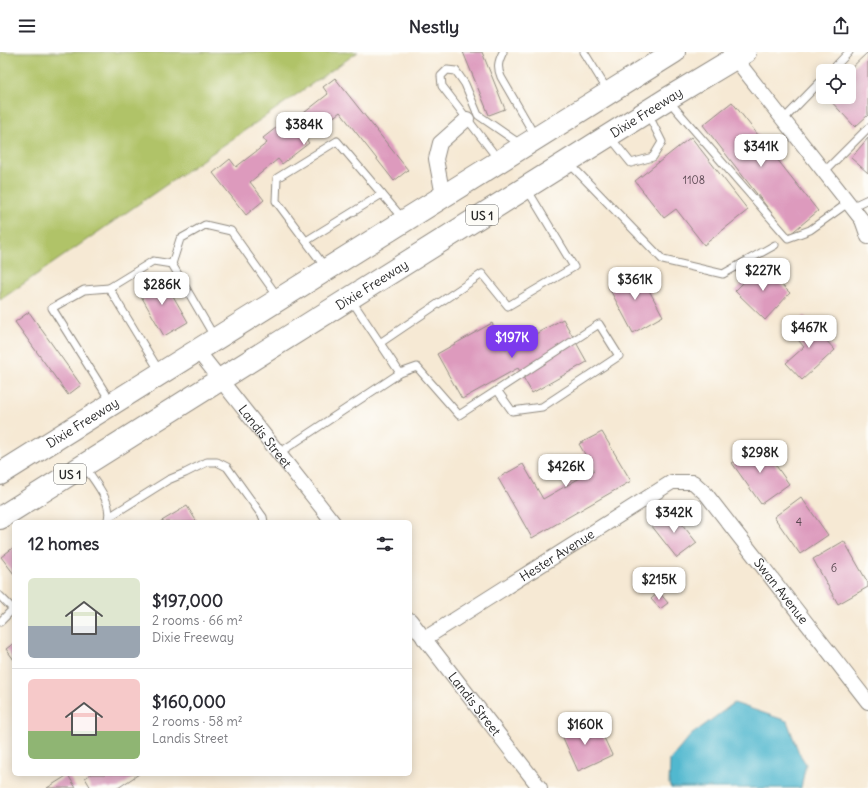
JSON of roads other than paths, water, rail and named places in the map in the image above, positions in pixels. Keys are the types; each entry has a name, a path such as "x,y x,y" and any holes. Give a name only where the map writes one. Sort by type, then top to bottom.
{"main road":[{"name":"Dixie Freeway","path":"0,474 674,52"},
{"name":"Dixie Freeway","path":"0,518 667,99 736,54"}],"street":[{"path":"736,54 783,120 862,220 868,237"},
{"path":"443,196 436,159 440,143 466,119"},
{"name":"Landis Street","path":"197,350 331,520"},
{"name":"Hester Avenue","path":"424,639 672,482 693,482"},
{"name":"Swan Avenue","path":"693,482 706,494 868,702"},
{"name":"Landis Street","path":"412,623 540,788"}],"lane":[{"path":"503,52 498,62 500,73 530,142"},
{"path":"584,52 609,92"},
{"path":"838,64 849,52"},
{"path":"499,161 442,86 441,76 447,70 456,71 464,84 478,115 530,142"},
{"path":"783,120 816,86"},
{"path":"667,99 788,238 810,230 849,205 868,199"},
{"path":"608,136 631,163 653,157 662,142 646,112"},
{"path":"824,172 868,128"},
{"path":"326,269 276,201 277,178 337,141 404,220"},
{"path":"567,161 663,260 723,274 775,245"},
{"path":"380,343 482,274 508,306 574,267 526,187"},
{"path":"306,241 382,194"},
{"path":"216,338 172,264 180,239 205,224 231,232 279,299"},
{"path":"112,404 52,308 84,290 109,288 153,261 172,264"},
{"path":"109,288 161,373"},
{"path":"350,298 400,373"},
{"path":"279,454 400,373 417,367 459,415 497,390 599,324 619,356 542,407 512,411 497,390"},
{"path":"108,520 168,480 185,474 207,462 217,462 227,468 263,517 264,520"},
{"path":"84,465 105,499 109,509 108,520"},
{"path":"0,596 12,608"},
{"path":"0,622 12,610"}],"water":[{"path":"734,703 787,721 799,753 806,764 801,788 671,788 669,784 670,760 691,735"}]}
